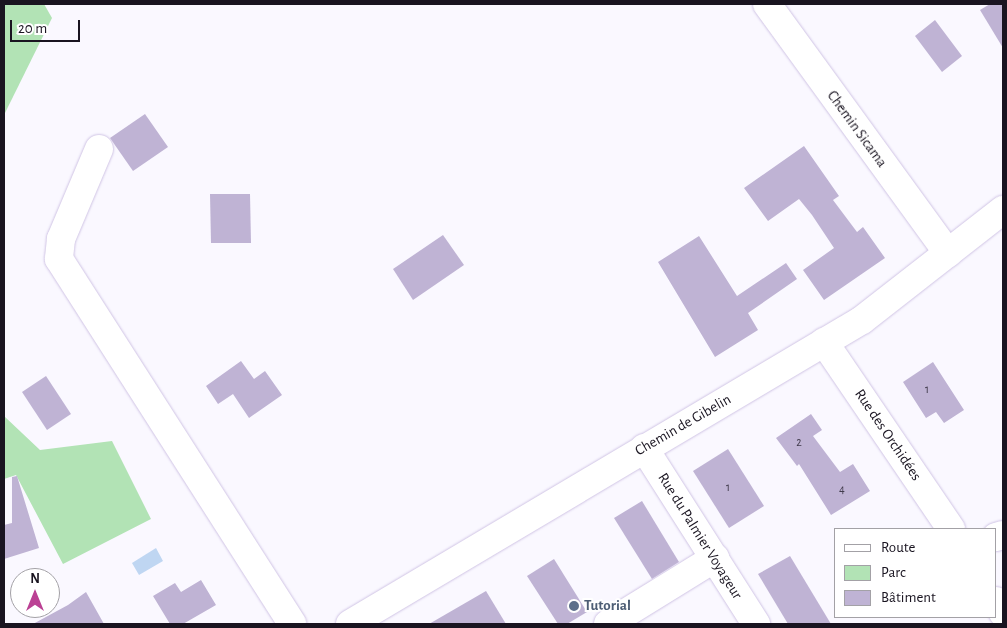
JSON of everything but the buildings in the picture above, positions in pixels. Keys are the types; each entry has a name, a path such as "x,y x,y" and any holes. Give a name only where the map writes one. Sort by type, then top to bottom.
{"street":[{"name":"Chemin Sicama","path":"767,4 948,253"},
{"path":"98,149 61,240 60,259 292,624"},
{"name":"Chemin de Gibelin","path":"350,624 862,320 1003,210"},
{"name":"Rue des Orchidées","path":"824,342 950,528"},
{"name":"Rue du Palmier Voyageur","path":"644,448 756,624"},
{"path":"608,624 715,558"}],"green space":[{"path":"4,4 44,4 52,18 4,115"},
{"path":"4,416 40,450 112,441 151,519 63,564 16,475 4,479"}],"water":[{"path":"156,548 163,561 139,575 132,563"}],"place":[{"name":"Tutorial","path":"574,606"}]}
